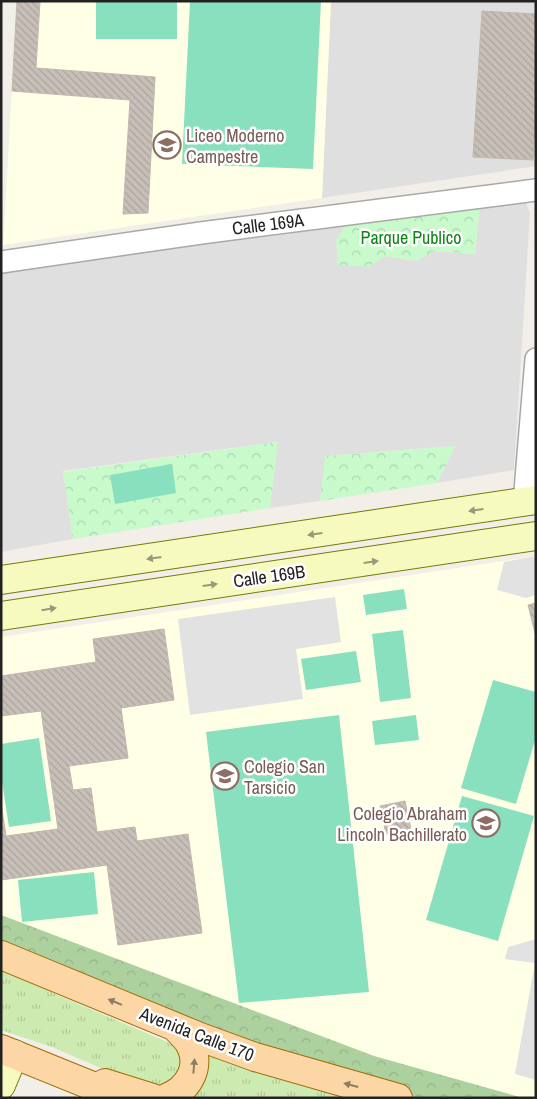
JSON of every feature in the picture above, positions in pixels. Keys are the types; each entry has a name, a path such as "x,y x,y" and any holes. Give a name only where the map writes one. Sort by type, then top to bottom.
{"main road":[{"name":"Calle 169B","path":"1,580 530,502"},
{"name":"Calle 169B","path":"1,616 536,536"},
{"name":"Avenida Calle 170","path":"1,955 175,1027 255,1057 398,1098"},
{"path":"166,1098 178,1093 187,1085 193,1075 195,1058 189,1042 175,1027"},
{"path":"2,1087 8,1051 122,1098"},
{"path":"39,1064 153,1098"}],"street":[{"name":"Calle 169A","path":"1,262 201,233 536,190"},
{"path":"530,502 536,360"}],"shaded area":[{"name":"Liceo Moderno Campestre","path":"17,1 331,1 322,198 3,245"},
{"path":"331,1 536,1 536,166 322,198"},
{"path":"514,198 526,203 530,213 514,470 437,483 455,446 326,456 320,501 270,508 277,442 63,471 73,539 1,552 1,268 291,234 348,221 369,267 385,256 416,261 434,251 475,254 480,203"},
{"name":"Colegio San Tarsicio","path":"536,556 536,1098 523,1098 374,1056 1,915 1,637"},
{"path":"536,556 536,595 526,598 497,590 504,562"},
{"path":"335,597 341,642 296,649 303,699 190,715 178,619"},
{"path":"536,939 536,1080 515,1074 535,963 505,959 508,947"}],"green space":[{"path":"96,1 177,1 177,39 96,39"},
{"path":"190,1 321,1 313,169 182,164"},
{"name":"Parque Publico","path":"480,203 475,254 434,251 416,261 385,256 369,267 338,265 336,241 348,221"},
{"path":"278,442 270,508 73,539 63,472"},
{"path":"455,446 437,483 320,501 325,456"},
{"path":"172,464 176,493 115,504 110,475"},
{"path":"404,589 407,609 366,615 363,595"},
{"path":"403,630 411,698 380,702 372,634"},
{"path":"356,651 361,682 306,690 301,659"},
{"path":"493,680 536,692 536,737 516,804 461,788"},
{"path":"339,715 369,992 239,1003 206,732"},
{"path":"416,715 419,740 375,745 372,721"},
{"path":"39,738 51,821 9,827 1,775 1,744"},
{"path":"462,796 534,816 498,941 426,920"},
{"path":"94,872 98,914 22,922 18,880"},
{"path":"1,915 374,1056 523,1098 419,1098 305,1067 1,943"},
{"path":"1,966 55,994 172,1044 180,1051 183,1074 154,1091 52,1047 1,1030"},
{"path":"202,1051 372,1098 189,1098"}],"building":[{"path":"17,1 40,1 36,68 155,77 148,213 123,214 130,100 12,91"},
{"path":"482,11 536,14 536,102 533,160 473,157"},
{"path":"536,603 536,637 528,605"},
{"path":"164,629 174,700 121,708 128,758 69,766 73,790 91,788 97,832 135,827 137,841 188,834 202,933 118,945 107,865 1,880 1,803 6,836 58,829 41,711 1,716 1,676 96,662 93,639"},
{"path":"405,801 411,829 386,834 380,806"}],"place":[{"name":"Liceo Moderno Campestre","path":"167,145"},
{"name":"Colegio San Tarsicio","path":"225,776"},
{"name":"Colegio Abraham Lincoln Bachillerato","path":"486,823"}]}
